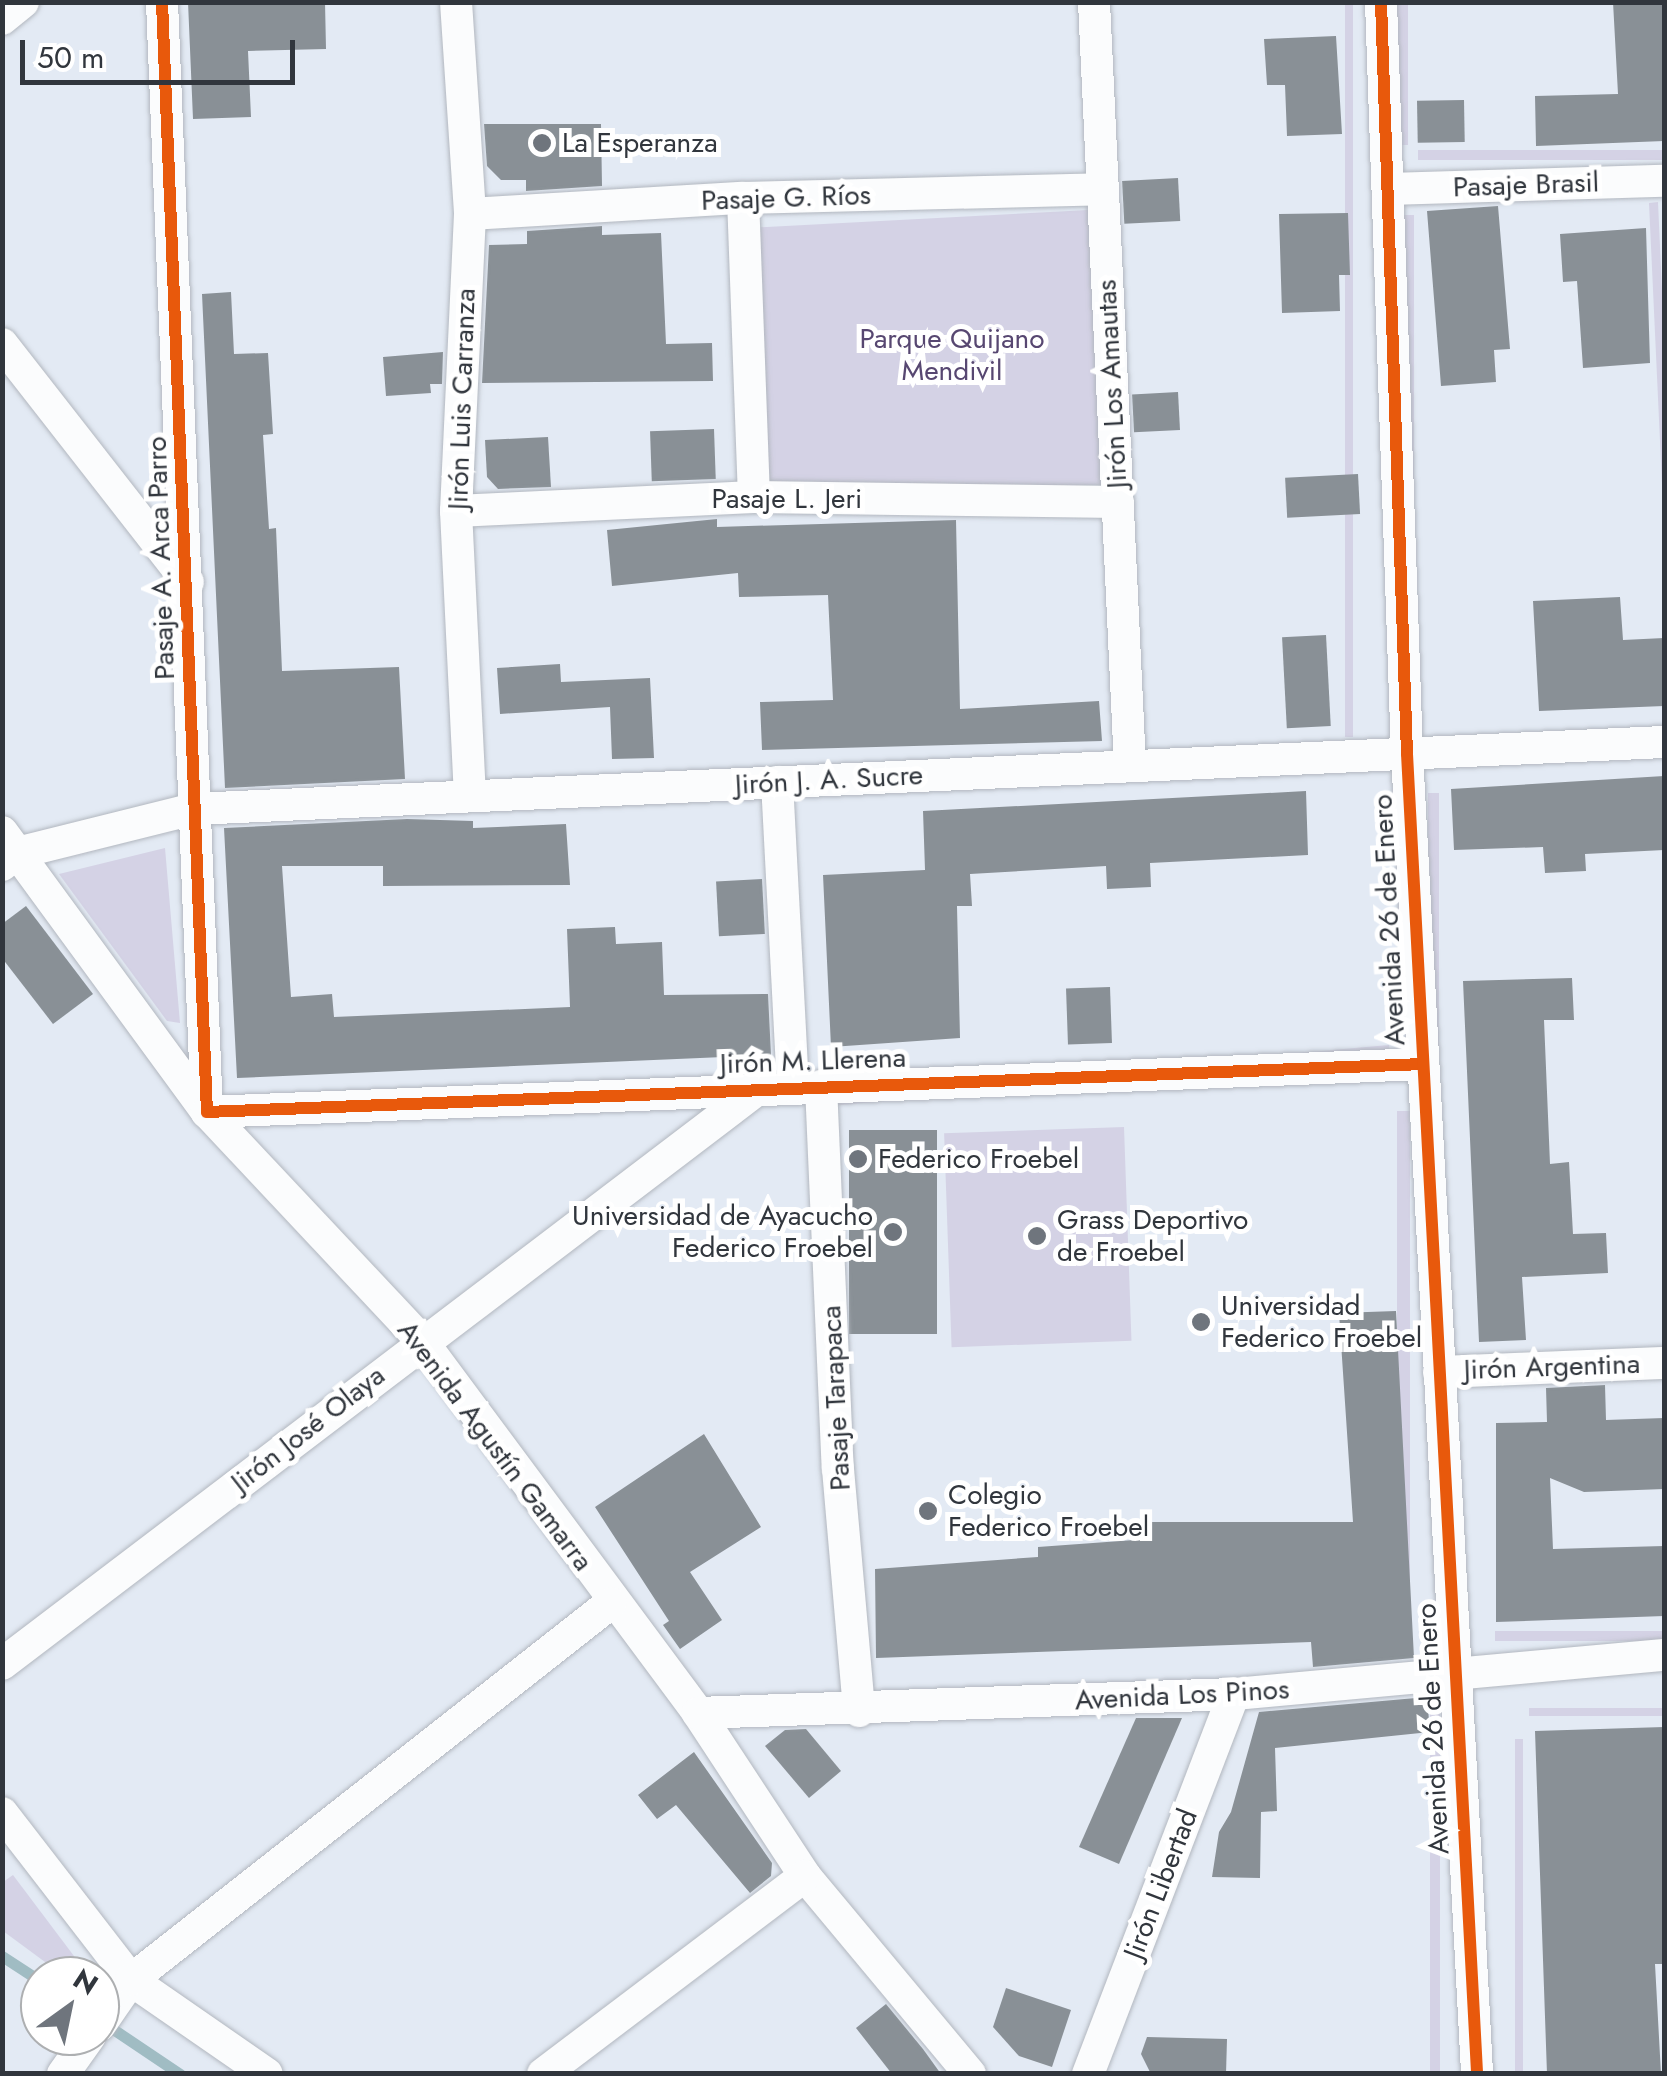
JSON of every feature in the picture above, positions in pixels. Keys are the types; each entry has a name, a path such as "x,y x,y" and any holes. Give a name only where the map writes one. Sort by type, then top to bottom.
{"street":[{"path":"2,18 22,2"},
{"name":"Pasaje A. Arca Parro","path":"162,2 207,1112"},
{"name":"Jirón Luis Carranza","path":"456,2 470,214 456,511 470,796"},
{"name":"Jirón Los Amautas","path":"1094,2 1130,766"},
{"name":"Avenida 26 de Enero","path":"1381,2 1421,1064 1478,2074"},
{"name":"Pasaje Brasil","path":"1388,190 1664,181"},
{"name":"Pasaje G. Ríos","path":"470,214 743,198 1103,188"},
{"path":"743,198 754,497"},
{"path":"2,344 188,582"},
{"name":"Pasaje L. Jeri","path":"456,511 754,497 1118,502"},
{"name":"Jirón J. A. Sucre","path":"7,850 194,809 1664,742"},
{"name":"Pasaje Tarapaca","path":"777,782 807,1086 858,1710"},
{"name":"Avenida Agustín Gamarra","path":"7,850 207,1112 422,1341 611,1604 698,1713 804,1876 970,2074"},
{"name":"Jirón M. Llerena","path":"207,1112 1421,1064"},
{"name":"Jirón José Olaya","path":"2,1664 758,1088"},
{"name":"Jirón Argentina","path":"1439,1372 1664,1363"},
{"path":"120,1995 130,1980 611,1604"},
{"name":"Avenida Los Pinos","path":"698,1713 1234,1694 1664,1656"},
{"name":"Jirón Libertad","path":"1088,2074 1234,1694"},
{"path":"2,1813 130,1980 267,2074"},
{"path":"543,2074 804,1876"}],"green space":[{"path":"1345,3 1353,3 1353,737 1345,737"},
{"path":"1397,3 1408,3 1408,145 1397,145"},
{"path":"1418,150 1664,150 1664,160 1418,160"},
{"path":"1658,202 1664,336 1664,528 1649,203"},
{"name":"Parque Quijano Mendivil","path":"1089,210 1103,485 754,503 739,228"},
{"path":"1403,215 1414,215 1414,735 1403,735"},
{"path":"1428,793 1439,793 1439,1340 1428,1340"},
{"path":"165,848 180,1023 167,1021 59,874"},
{"path":"1389,1045 1390,1057 827,1106 826,1094"},
{"path":"1397,1111 1410,1111 1410,1644 1397,1644"},
{"name":"Grass Deportivo de Froebel","path":"1124,1127 1131,1341 952,1347 944,1133"},
{"path":"1495,1631 1664,1631 1664,1641 1495,1641"},
{"path":"1529,1708 1664,1708 1664,1716 1529,1716"},
{"path":"1430,1712 1440,1712 1440,2073 1430,2073"},
{"path":"1515,1739 1523,1739 1523,2073 1515,2073"},
{"path":"13,1875 74,1956 37,1956 3,1931 3,1882"}],"building":[{"path":"188,2 325,2 326,49 248,51 251,117 193,119"},
{"path":"1613,2 1664,5 1664,141 1536,146 1535,96 1618,94"},
{"path":"1336,36 1342,134 1287,136 1285,85 1267,85 1264,39"},
{"path":"1464,100 1465,142 1418,143 1417,101"},
{"name":"La Esperanza","path":"484,124 601,124 602,186 526,191 526,180 501,180 487,166"},
{"path":"1178,178 1180,221 1124,224 1122,181"},
{"path":"1498,206 1510,349 1494,350 1496,382 1441,386 1427,211"},
{"path":"1348,213 1350,275 1339,275 1340,311 1282,313 1279,214"},
{"path":"602,226 602,235 661,233 666,344 712,343 713,381 482,383 489,245 527,244 527,231"},
{"path":"1646,228 1650,363 1583,368 1577,281 1563,282 1560,234"},
{"path":"231,292 234,354 268,353 273,434 263,435 269,529 276,528 282,671 399,667 405,779 225,788 202,294"},
{"path":"443,352 442,384 430,384 431,393 386,396 383,357"},
{"path":"1178,392 1180,430 1134,432 1132,394"},
{"path":"714,429 716,479 652,481 650,431"},
{"path":"548,437 551,487 498,489 487,477 485,440"},
{"path":"1358,474 1360,514 1287,518 1285,478"},
{"path":"717,519 717,527 956,520 960,709 1099,701 1102,741 762,750 760,702 833,700 828,595 739,597 738,573 612,586 607,530"},
{"path":"1620,597 1623,640 1664,638 1664,706 1539,711 1533,601"},
{"path":"1326,635 1331,726 1287,728 1282,637"},
{"path":"560,664 561,682 650,678 654,758 612,759 610,707 500,714 497,668"},
{"path":"1664,776 1664,850 1585,854 1586,871 1545,873 1543,847 1454,850 1451,789"},
{"path":"1306,791 1308,855 1150,863 1151,887 1107,889 1106,866 970,874 972,906 957,906 960,1038 831,1047 823,875 925,870 923,811"},
{"path":"407,819 473,821 473,828 566,824 570,885 383,886 383,866 282,866 291,997 332,994 334,1017 570,1007 567,929 615,927 616,944 662,942 664,995 768,994 771,1055 237,1078 224,828"},
{"path":"762,879 765,934 719,936 716,881"},
{"path":"26,906 93,994 53,1024 2,958 2,924"},
{"path":"1572,978 1574,1020 1544,1020 1550,1164 1569,1162 1573,1234 1606,1233 1608,1273 1522,1277 1526,1340 1479,1342 1463,981"},
{"path":"1110,987 1112,1043 1068,1045 1066,989"},
{"name":"Universidad de Ayacucho Federico Froebel","path":"849,1130 937,1130 937,1334 849,1334"},
{"path":"1396,1311 1414,1658 1313,1667 1311,1642 876,1658 875,1569 1038,1557 1038,1547 1148,1539 1148,1522 1353,1522 1339,1313"},
{"path":"1605,1385 1606,1420 1664,1418 1664,1489 1584,1492 1550,1478 1553,1549 1664,1546 1664,1616 1496,1622 1496,1423 1547,1422 1546,1388"},
{"path":"704,1434 761,1527 690,1572 722,1620 680,1649 663,1625 669,1621 595,1507"},
{"path":"1427,1697 1430,1732 1275,1748 1277,1811 1261,1812 1260,1878 1212,1877 1219,1832 1231,1812 1259,1712"},
{"path":"1136,1718 1182,1718 1119,1864 1079,1847"},
{"path":"1664,1727 1664,1964 1655,1964 1661,2074 1547,2074 1535,1731"},
{"path":"806,1729 841,1771 809,1798 765,1746 785,1730"},
{"path":"694,1752 772,1863 771,1876 750,1893 676,1805 657,1819 638,1795"},
{"path":"1006,1988 1071,2010 1052,2067 1019,2056 993,2027"},
{"path":"886,2004 941,2074 892,2074 856,2028"},
{"path":"1147,2037 1227,2039 1226,2074 1151,2074 1141,2054"}],"waterway":[{"path":"2,1956 20,1968"},
{"path":"120,2034 180,2074"}],"cycle path":[{"path":"162,2 207,1112 1421,1064"},
{"path":"1381,2 1407,754 1477,2074"}],"place":[{"name":"La Esperanza","path":"542,143"},
{"name":"Federico Froebel","path":"858,1159"},
{"name":"Universidad de Ayacucho Federico Froebel","path":"893,1232"},
{"name":"Grass Deportivo de Froebel","path":"1037,1236"},
{"name":"Universidad Federico Froebel","path":"1201,1322"},
{"name":"Colegio Federico Froebel","path":"928,1511"}]}
